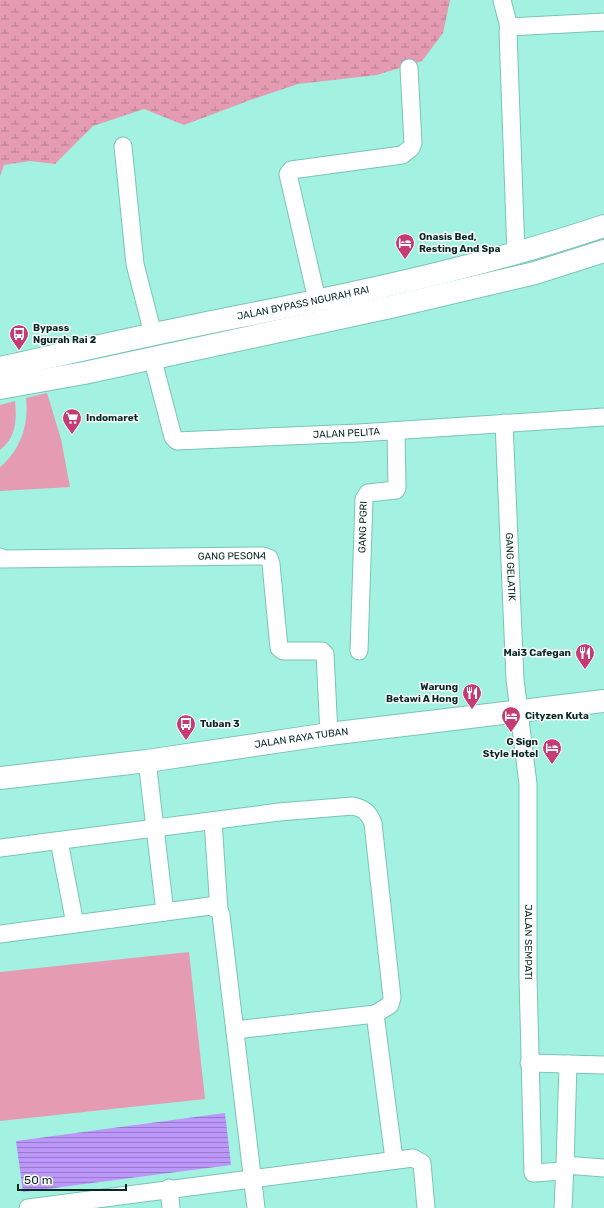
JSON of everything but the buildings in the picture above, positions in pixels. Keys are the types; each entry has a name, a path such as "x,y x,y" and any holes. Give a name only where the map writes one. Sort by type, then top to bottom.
{"main road":[{"name":"JALAN BYPASS NGURAH RAI","path":"0,368 153,334 412,281 567,239 604,226"},
{"path":"0,388 84,373 152,357 396,306 535,272 604,251"},
{"name":"JALAN RAYA TUBAN","path":"0,778 147,761 329,734 604,701"}],"street":[{"path":"502,0 509,26 516,252"},
{"path":"509,26 604,22"},
{"path":"317,300 288,174 292,170 402,155 411,148 413,142 409,68"},
{"path":"123,146 135,264 153,334"},
{"name":"JALAN PELITA","path":"152,357 171,432 177,441 396,431 604,417"},
{"name":"GANG GELATIK","path":"504,423 515,679 518,711"},
{"name":"GANG PGRI","path":"360,651 364,499 368,493 393,491 397,488 396,431"},
{"name":"GANG PESONA","path":"0,557 2,559 263,556 269,558 271,564 279,648 283,651 322,651 325,654 329,734"},
{"name":"JALAN SEMPATI","path":"518,711 528,784 529,1063 533,1173 564,1168"},
{"path":"147,761 165,912"},
{"path":"0,848 279,812 353,806 368,812 373,823 392,998 390,1005 375,1014 235,1030"},
{"path":"213,821 219,910 221,915 256,1208"},
{"path":"59,841 75,924"},
{"path":"0,934 210,906 219,910"},
{"path":"375,1014 387,1093 394,1159"},
{"path":"529,1063 604,1065"},
{"path":"563,1208 565,1185 564,1168 568,1064"},
{"path":"28,1208 48,1207 169,1188 252,1179 394,1159 413,1158 422,1163 426,1208"},
{"path":"564,1168 604,1168"},
{"path":"169,1188 171,1208"}],"green space":[{"path":"0,0 450,0 443,33 422,61 377,75 298,84 184,125 144,109 93,126 55,164 30,161 4,165 0,176"},
{"path":"47,393 61,439 70,487 0,491 0,467 18,445 25,427 27,408 26,398"},
{"path":"15,401 16,415 14,428 9,440 0,450 0,405"},
{"path":"189,952 205,1099 0,1121 0,972"}],"shaded area":[{"path":"225,1113 231,1165 23,1192 16,1141"}],"place":[{"name":"Onasis Bed, Resting And Spa","path":"405,260"},
{"name":"Bypass Ngurah Rai 2","path":"19,351"},
{"name":"Indomaret","path":"72,435"},
{"name":"Mai3 Cafegan","path":"585,670"},
{"name":"Warung Betawi A Hong","path":"472,710"},
{"name":"Cityzen Kuta","path":"511,733"},
{"name":"Tuban 3","path":"186,741"},
{"name":"G Sign Style Hotel","path":"552,765"}]}
